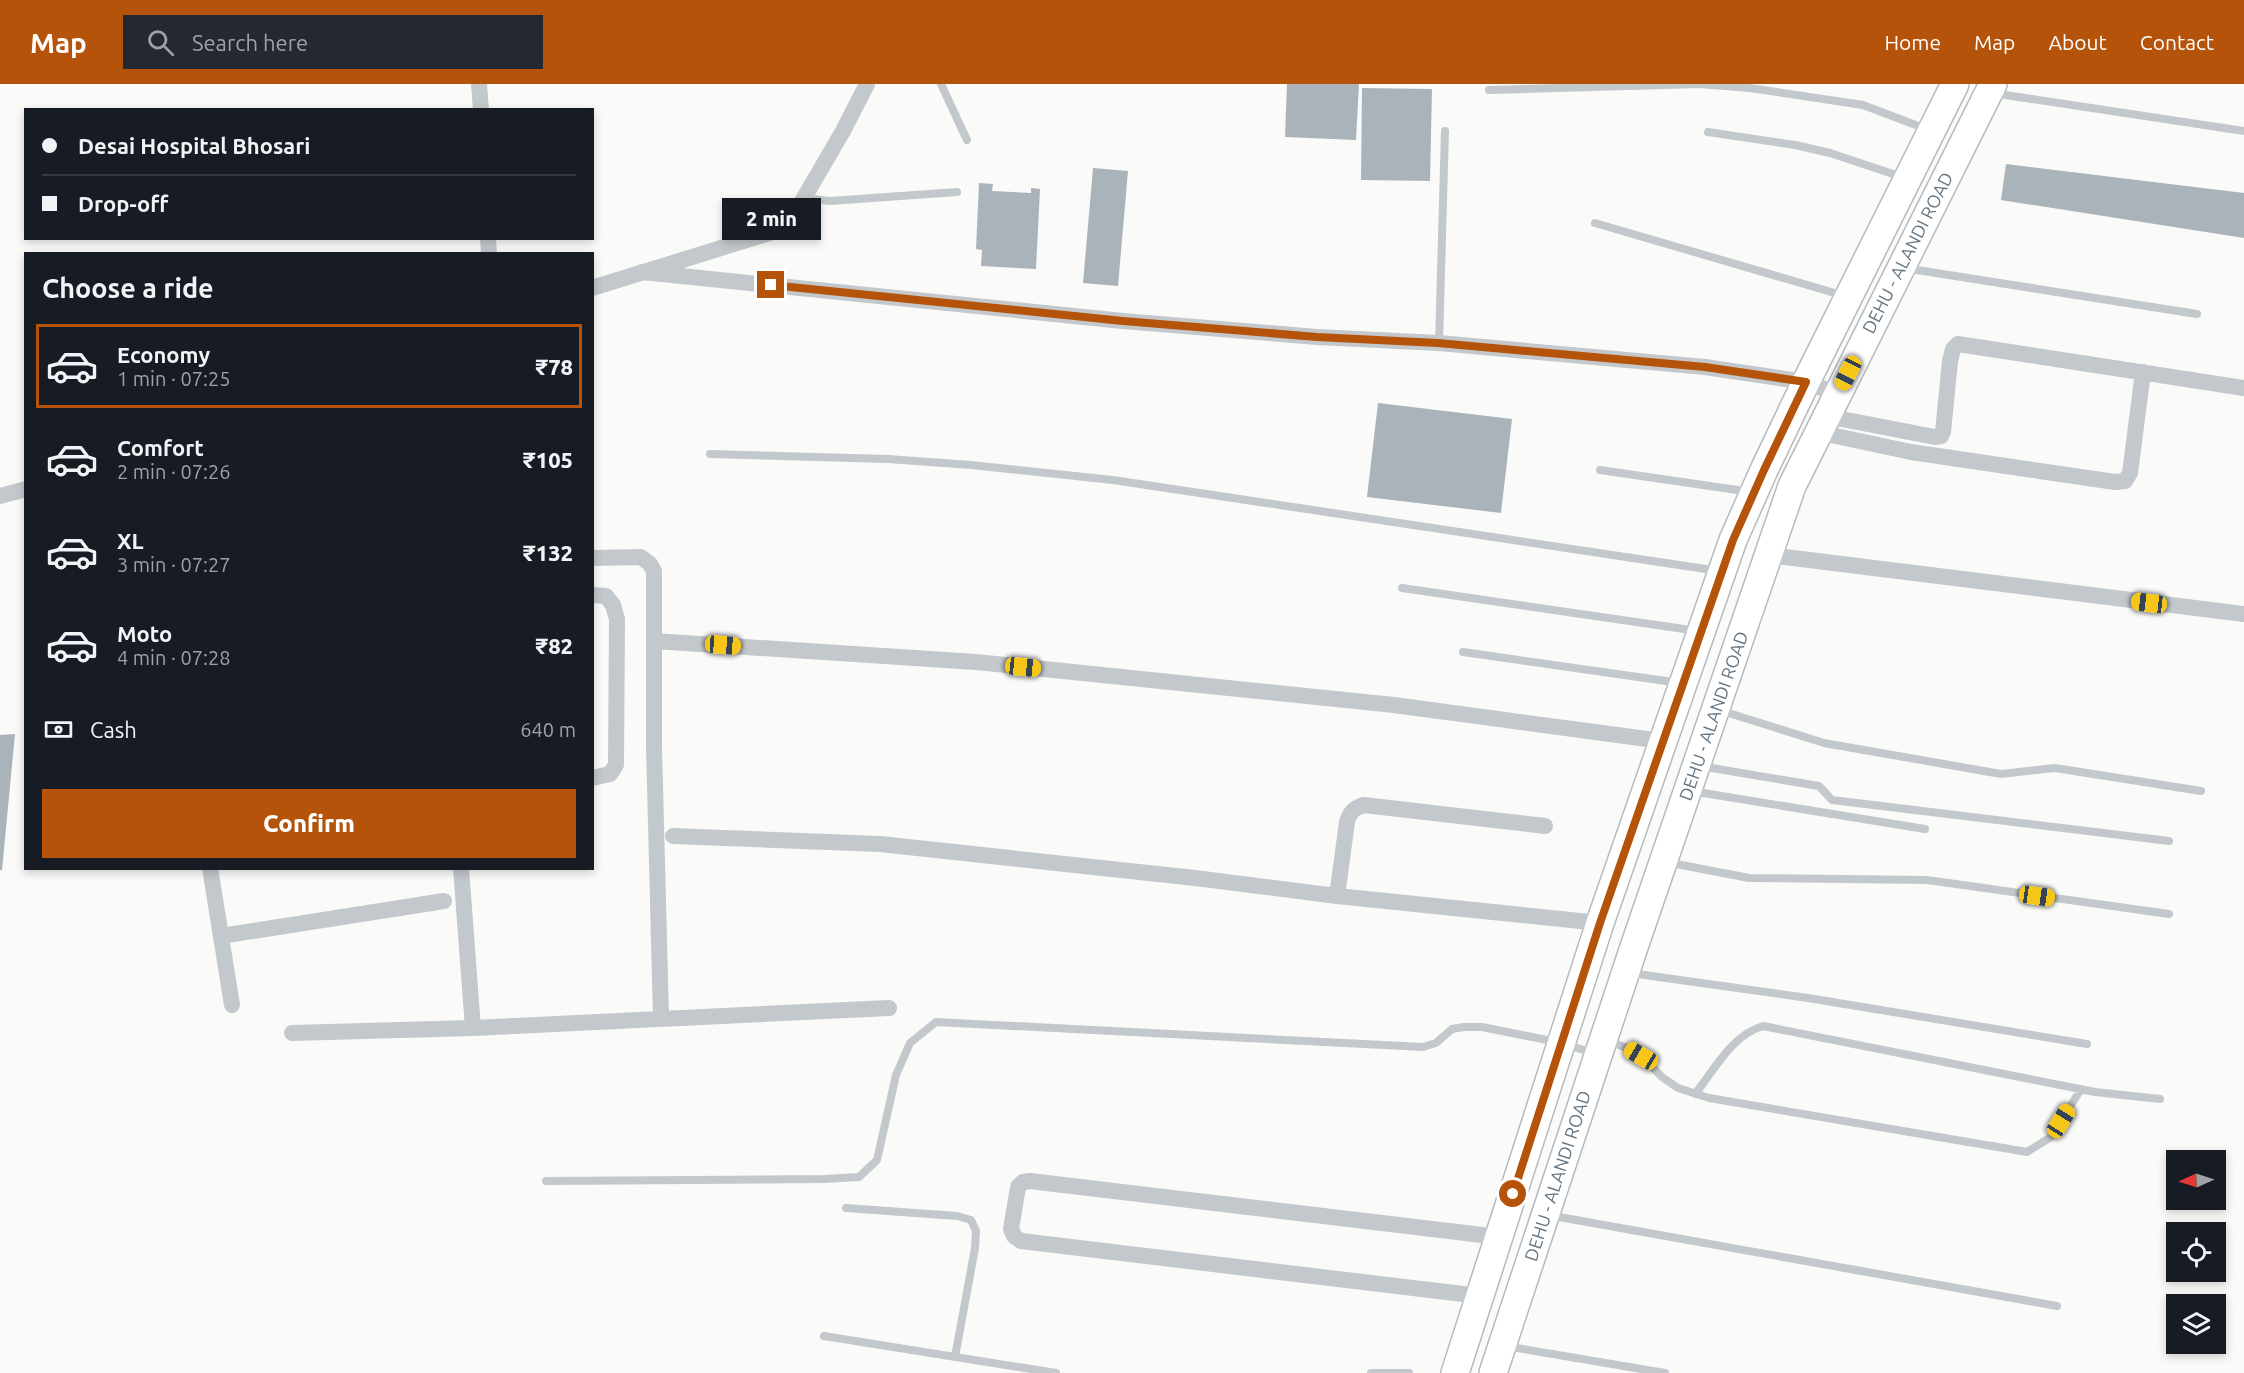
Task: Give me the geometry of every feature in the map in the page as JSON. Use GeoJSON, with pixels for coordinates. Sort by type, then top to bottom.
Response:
{"type":"FeatureCollection","features":[{"type":"Feature","properties":{"kind":"main road","name":"DEHU - ALANDI ROAD"},"geometry":{"type":"LineString","coordinates":[[1455,1373],[1600,923],[1662,741],[1754,492],[1806,382],[1955,84]]}},
{"type":"Feature","properties":{"kind":"main road","name":"DEHU - ALANDI ROAD"},"geometry":{"type":"LineString","coordinates":[[1493,1373],[1626,972],[1792,486],[1991,88]]}},
{"type":"Feature","properties":{"kind":"street"},"geometry":{"type":"LineString","coordinates":[[479,84],[481,108]]}},
{"type":"Feature","properties":{"kind":"street"},"geometry":{"type":"LineString","coordinates":[[594,287],[776,231],[794,215],[843,131],[867,84]]}},
{"type":"Feature","properties":{"kind":"street"},"geometry":{"type":"LineString","coordinates":[[642,272],[1123,321],[1317,337],[1438,343],[1705,367],[1806,382],[1827,414],[1911,452],[2115,482],[2125,481],[2130,473],[2143,372]]}},
{"type":"Feature","properties":{"kind":"street"},"geometry":{"type":"LineString","coordinates":[[1827,414],[1941,436],[1950,361],[1953,350],[1958,344],[2244,388]]}},
{"type":"Feature","properties":{"kind":"street"},"geometry":{"type":"LineString","coordinates":[[0,496],[24,490]]}},
{"type":"Feature","properties":{"kind":"street"},"geometry":{"type":"LineString","coordinates":[[1769,555],[2244,615]]}},
{"type":"Feature","properties":{"kind":"street"},"geometry":{"type":"LineString","coordinates":[[594,558],[641,557],[650,564],[654,571],[654,746],[662,1018]]}},
{"type":"Feature","properties":{"kind":"street"},"geometry":{"type":"LineString","coordinates":[[594,595],[606,596],[613,605],[617,619],[616,765],[610,774],[594,778]]}},
{"type":"Feature","properties":{"kind":"street"},"geometry":{"type":"LineString","coordinates":[[654,641],[976,662],[1394,705],[1662,741]]}},
{"type":"Feature","properties":{"kind":"street"},"geometry":{"type":"LineString","coordinates":[[1337,896],[1347,822],[1349,814],[1356,807],[1545,826]]}},
{"type":"Feature","properties":{"kind":"street"},"geometry":{"type":"LineString","coordinates":[[673,836],[880,844],[1195,878],[1337,896],[1600,923]]}},
{"type":"Feature","properties":{"kind":"street"},"geometry":{"type":"LineString","coordinates":[[210,870],[232,1005]]}},
{"type":"Feature","properties":{"kind":"street"},"geometry":{"type":"LineString","coordinates":[[461,870],[473,1028]]}},
{"type":"Feature","properties":{"kind":"street"},"geometry":{"type":"LineString","coordinates":[[220,936],[444,901]]}},
{"type":"Feature","properties":{"kind":"street"},"geometry":{"type":"LineString","coordinates":[[292,1033],[473,1028],[889,1008]]}},
{"type":"Feature","properties":{"kind":"street"},"geometry":{"type":"LineString","coordinates":[[1480,1296],[1021,1241],[1014,1236],[1011,1229],[1018,1187],[1023,1182],[1030,1181],[1499,1237]]}},
{"type":"Feature","properties":{"kind":"lane"},"geometry":{"type":"LineString","coordinates":[[941,84],[967,140]]}},
{"type":"Feature","properties":{"kind":"lane"},"geometry":{"type":"LineString","coordinates":[[1489,90],[1699,84],[1750,88],[1863,105],[1932,130]]}},
{"type":"Feature","properties":{"kind":"lane"},"geometry":{"type":"LineString","coordinates":[[1991,88],[2244,131]]}},
{"type":"Feature","properties":{"kind":"lane"},"geometry":{"type":"LineString","coordinates":[[1438,343],[1445,131]]}},
{"type":"Feature","properties":{"kind":"lane"},"geometry":{"type":"LineString","coordinates":[[1708,132],[1795,145],[1830,153],[1907,179]]}},
{"type":"Feature","properties":{"kind":"lane"},"geometry":{"type":"LineString","coordinates":[[804,198],[830,201],[957,192]]}},
{"type":"Feature","properties":{"kind":"lane"},"geometry":{"type":"LineString","coordinates":[[1595,223],[1849,297]]}},
{"type":"Feature","properties":{"kind":"lane"},"geometry":{"type":"LineString","coordinates":[[1901,267],[2197,314]]}},
{"type":"Feature","properties":{"kind":"lane"},"geometry":{"type":"LineString","coordinates":[[710,454],[888,459],[1113,480],[1723,572]]}},
{"type":"Feature","properties":{"kind":"lane"},"geometry":{"type":"LineString","coordinates":[[1600,470],[1754,492]]}},
{"type":"Feature","properties":{"kind":"lane"},"geometry":{"type":"LineString","coordinates":[[1402,588],[1702,632]]}},
{"type":"Feature","properties":{"kind":"lane"},"geometry":{"type":"LineString","coordinates":[[1463,652],[1683,683]]}},
{"type":"Feature","properties":{"kind":"lane"},"geometry":{"type":"LineString","coordinates":[[1716,709],[1824,743],[2001,774],[2055,768],[2201,791]]}},
{"type":"Feature","properties":{"kind":"lane"},"geometry":{"type":"LineString","coordinates":[[1692,778],[1925,829]]}},
{"type":"Feature","properties":{"kind":"lane"},"geometry":{"type":"LineString","coordinates":[[1692,778],[1819,786],[1832,800],[2169,841]]}},
{"type":"Feature","properties":{"kind":"lane"},"geometry":{"type":"LineString","coordinates":[[1664,861],[1749,878],[1927,880],[2169,914]]}},
{"type":"Feature","properties":{"kind":"lane"},"geometry":{"type":"LineString","coordinates":[[1626,972],[1808,998],[2086,1044]]}},
{"type":"Feature","properties":{"kind":"lane"},"geometry":{"type":"LineString","coordinates":[[546,1180],[859,1177],[877,1160],[896,1075],[910,1043],[936,1022],[1423,1047],[1436,1043],[1452,1029],[1482,1026],[1562,1043],[1634,1052],[1662,1077],[1678,1088],[1695,1094],[2027,1152],[2051,1137],[2081,1089]]}},
{"type":"Feature","properties":{"kind":"lane"},"geometry":{"type":"LineString","coordinates":[[1695,1094],[1738,1039],[1750,1030],[1764,1026],[2081,1089],[2160,1099]]}},
{"type":"Feature","properties":{"kind":"lane"},"geometry":{"type":"LineString","coordinates":[[846,1208],[957,1216],[971,1220],[976,1231],[975,1248],[955,1357]]}},
{"type":"Feature","properties":{"kind":"lane"},"geometry":{"type":"LineString","coordinates":[[1545,1214],[2057,1306]]}},
{"type":"Feature","properties":{"kind":"lane"},"geometry":{"type":"LineString","coordinates":[[824,1336],[1056,1373]]}},
{"type":"Feature","properties":{"kind":"lane"},"geometry":{"type":"LineString","coordinates":[[1502,1345],[1640,1371],[1665,1373]]}},
{"type":"Feature","properties":{"kind":"lane"},"geometry":{"type":"LineString","coordinates":[[1371,1373],[1409,1373]]}},
{"type":"Feature","properties":{"kind":"building"},"geometry":{"type":"Polygon","coordinates":[[[1287,84],[1359,84],[1356,140],[1285,137],[1287,84]]]}},
{"type":"Feature","properties":{"kind":"building"},"geometry":{"type":"Polygon","coordinates":[[[1362,88],[1432,89],[1430,181],[1361,180],[1362,88]]]}},
{"type":"Feature","properties":{"kind":"building"},"geometry":{"type":"Polygon","coordinates":[[[2006,164],[2244,193],[2244,238],[2001,200],[2006,164]]]}},
{"type":"Feature","properties":{"kind":"building"},"geometry":{"type":"Polygon","coordinates":[[[1093,168],[1128,171],[1118,286],[1083,283],[1093,168]]]}},
{"type":"Feature","properties":{"kind":"building"},"geometry":{"type":"Polygon","coordinates":[[[979,183],[993,184],[992,191],[1031,193],[1031,188],[1040,189],[1036,269],[981,266],[982,250],[976,249],[979,183]]]}},
{"type":"Feature","properties":{"kind":"building"},"geometry":{"type":"Polygon","coordinates":[[[1378,403],[1512,419],[1501,513],[1367,497],[1378,403]]]}},
{"type":"Feature","properties":{"kind":"building"},"geometry":{"type":"Polygon","coordinates":[[[15,734],[2,870],[0,870],[0,735],[15,734]]]}},
{"type":"Feature","properties":{"kind":"route"},"geometry":{"type":"LineString","coordinates":[[771,285],[1123,321],[1317,337],[1438,343],[1705,367],[1806,382],[1733,540],[1600,923],[1513,1194]]}}]}
